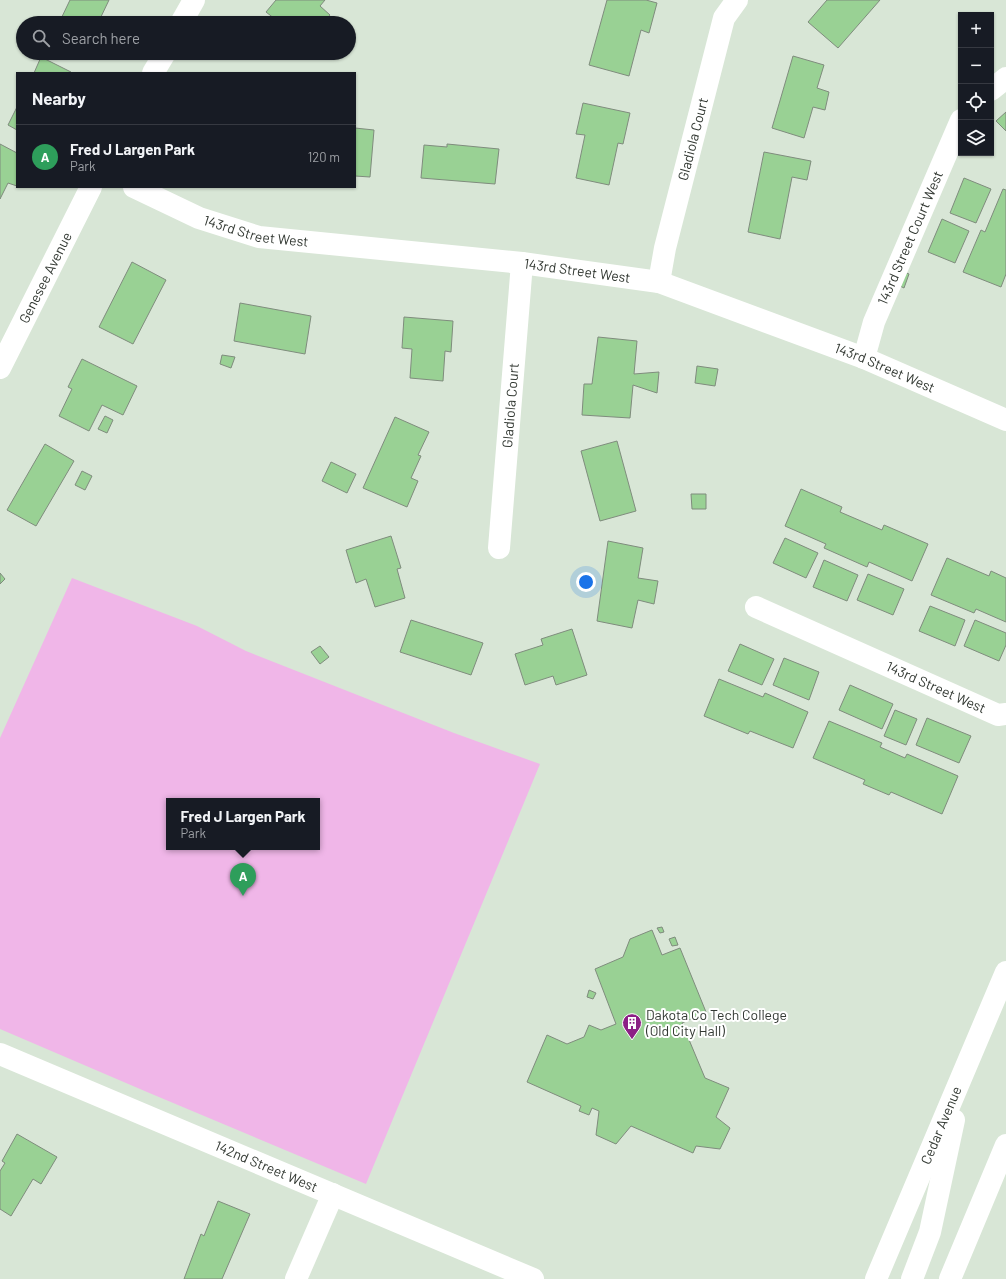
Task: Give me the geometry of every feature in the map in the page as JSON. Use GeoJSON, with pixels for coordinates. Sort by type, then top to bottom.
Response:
{"type":"FeatureCollection","features":[{"type":"Feature","properties":{"kind":"main road"},"geometry":{"type":"LineString","coordinates":[[185,16],[194,0]]}},
{"type":"Feature","properties":{"kind":"main road","name":"Gladiola Court"},"geometry":{"type":"LineString","coordinates":[[659,282],[665,248],[724,18],[737,0]]}},
{"type":"Feature","properties":{"kind":"main road"},"geometry":{"type":"LineString","coordinates":[[155,72],[161,60]]}},
{"type":"Feature","properties":{"kind":"main road"},"geometry":{"type":"LineString","coordinates":[[994,88],[1006,78]]}},
{"type":"Feature","properties":{"kind":"main road","name":"143rd Street Court West"},"geometry":{"type":"LineString","coordinates":[[864,358],[874,322],[958,127]]}},
{"type":"Feature","properties":{"kind":"main road","name":"Genesee Avenue"},"geometry":{"type":"LineString","coordinates":[[0,368],[90,188]]}},
{"type":"Feature","properties":{"kind":"main road","name":"143rd Street West"},"geometry":{"type":"LineString","coordinates":[[136,188],[199,218],[259,237],[522,264],[659,282],[864,358],[1006,420]]}},
{"type":"Feature","properties":{"kind":"main road","name":"Gladiola Court"},"geometry":{"type":"LineString","coordinates":[[499,548],[522,264]]}},
{"type":"Feature","properties":{"kind":"main road","name":"143rd Street West"},"geometry":{"type":"LineString","coordinates":[[756,607],[998,716],[1006,714]]}},
{"type":"Feature","properties":{"kind":"main road","name":"Cedar Avenue"},"geometry":{"type":"LineString","coordinates":[[876,1279],[1006,972]]}},
{"type":"Feature","properties":{"kind":"main road","name":"142nd Street West"},"geometry":{"type":"LineString","coordinates":[[0,1054],[532,1279]]}},
{"type":"Feature","properties":{"kind":"main road"},"geometry":{"type":"LineString","coordinates":[[912,1279],[930,1232],[965,1068]]}},
{"type":"Feature","properties":{"kind":"main road"},"geometry":{"type":"LineString","coordinates":[[950,1279],[1006,1145]]}},
{"type":"Feature","properties":{"kind":"main road"},"geometry":{"type":"LineString","coordinates":[[296,1279],[333,1194]]}},
{"type":"Feature","properties":{"kind":"shaded area"},"geometry":{"type":"Polygon","coordinates":[[[72,578],[197,626],[246,651],[454,733],[540,764],[366,1184],[0,1029],[0,738],[72,578]]]}},
{"type":"Feature","properties":{"kind":"building"},"geometry":{"type":"Polygon","coordinates":[[[70,0],[109,0],[101,16],[62,16],[70,0]]]}},
{"type":"Feature","properties":{"kind":"building"},"geometry":{"type":"Polygon","coordinates":[[[276,0],[325,0],[320,6],[330,15],[271,16],[266,12],[276,0]]]}},
{"type":"Feature","properties":{"kind":"building"},"geometry":{"type":"Polygon","coordinates":[[[607,0],[646,0],[657,3],[649,33],[641,30],[629,76],[589,65],[607,0]]]}},
{"type":"Feature","properties":{"kind":"building"},"geometry":{"type":"Polygon","coordinates":[[[827,0],[880,0],[838,48],[808,22],[827,0]]]}},
{"type":"Feature","properties":{"kind":"building"},"geometry":{"type":"Polygon","coordinates":[[[793,56],[824,65],[817,88],[829,92],[825,110],[813,107],[804,138],[772,128],[793,56]]]}},
{"type":"Feature","properties":{"kind":"building"},"geometry":{"type":"Polygon","coordinates":[[[40,60],[47,60],[71,72],[34,72],[40,60]]]}},
{"type":"Feature","properties":{"kind":"building"},"geometry":{"type":"Polygon","coordinates":[[[583,103],[630,113],[623,144],[618,143],[609,185],[576,178],[585,135],[576,134],[583,103]]]}},
{"type":"Feature","properties":{"kind":"building"},"geometry":{"type":"Polygon","coordinates":[[[16,109],[16,129],[8,125],[16,109]]]}},
{"type":"Feature","properties":{"kind":"building"},"geometry":{"type":"Polygon","coordinates":[[[1006,112],[1006,131],[996,121],[1006,112]]]}},
{"type":"Feature","properties":{"kind":"building"},"geometry":{"type":"Polygon","coordinates":[[[356,128],[374,130],[370,177],[356,176],[356,128]]]}},
{"type":"Feature","properties":{"kind":"building"},"geometry":{"type":"Polygon","coordinates":[[[0,144],[16,152],[16,186],[8,183],[0,199],[0,144]]]}},
{"type":"Feature","properties":{"kind":"building"},"geometry":{"type":"Polygon","coordinates":[[[447,144],[499,149],[495,184],[421,178],[424,145],[447,147],[447,144]]]}},
{"type":"Feature","properties":{"kind":"building"},"geometry":{"type":"Polygon","coordinates":[[[764,152],[811,161],[807,180],[792,177],[780,239],[748,232],[764,152]]]}},
{"type":"Feature","properties":{"kind":"building"},"geometry":{"type":"Polygon","coordinates":[[[964,178],[991,189],[976,223],[950,213],[964,178]]]}},
{"type":"Feature","properties":{"kind":"building"},"geometry":{"type":"Polygon","coordinates":[[[1003,189],[1006,190],[1006,274],[1001,287],[963,272],[981,230],[985,232],[1003,189]]]}},
{"type":"Feature","properties":{"kind":"building"},"geometry":{"type":"Polygon","coordinates":[[[942,219],[969,231],[955,263],[928,252],[942,219]]]}},
{"type":"Feature","properties":{"kind":"building"},"geometry":{"type":"Polygon","coordinates":[[[132,262],[166,280],[133,344],[99,327],[132,262]]]}},
{"type":"Feature","properties":{"kind":"building"},"geometry":{"type":"Polygon","coordinates":[[[899,270],[909,274],[904,288],[894,283],[899,270]]]}},
{"type":"Feature","properties":{"kind":"building"},"geometry":{"type":"Polygon","coordinates":[[[240,303],[311,316],[305,354],[234,341],[240,303]]]}},
{"type":"Feature","properties":{"kind":"building"},"geometry":{"type":"Polygon","coordinates":[[[404,317],[453,321],[451,352],[445,351],[443,381],[410,378],[412,349],[402,348],[404,317]]]}},
{"type":"Feature","properties":{"kind":"building"},"geometry":{"type":"Polygon","coordinates":[[[598,337],[637,341],[634,374],[659,372],[657,393],[633,385],[630,418],[582,415],[584,384],[592,384],[598,337]]]}},
{"type":"Feature","properties":{"kind":"building"},"geometry":{"type":"Polygon","coordinates":[[[222,355],[235,357],[231,368],[220,364],[222,355]]]}},
{"type":"Feature","properties":{"kind":"building"},"geometry":{"type":"Polygon","coordinates":[[[82,359],[137,386],[123,415],[102,405],[89,431],[59,416],[72,389],[68,387],[82,359]]]}},
{"type":"Feature","properties":{"kind":"building"},"geometry":{"type":"Polygon","coordinates":[[[697,366],[718,369],[715,386],[695,383],[697,366]]]}},
{"type":"Feature","properties":{"kind":"building"},"geometry":{"type":"Polygon","coordinates":[[[105,416],[113,420],[107,433],[98,429],[105,416]]]}},
{"type":"Feature","properties":{"kind":"building"},"geometry":{"type":"Polygon","coordinates":[[[395,417],[429,432],[418,455],[421,456],[411,478],[418,481],[407,507],[363,488],[395,417]]]}},
{"type":"Feature","properties":{"kind":"building"},"geometry":{"type":"Polygon","coordinates":[[[617,441],[636,511],[600,521],[581,451],[617,441]]]}},
{"type":"Feature","properties":{"kind":"building"},"geometry":{"type":"Polygon","coordinates":[[[45,444],[74,461],[36,526],[7,510],[45,444]]]}},
{"type":"Feature","properties":{"kind":"building"},"geometry":{"type":"Polygon","coordinates":[[[331,462],[356,474],[347,493],[322,481],[331,462]]]}},
{"type":"Feature","properties":{"kind":"building"},"geometry":{"type":"Polygon","coordinates":[[[82,471],[92,476],[85,490],[75,485],[82,471]]]}},
{"type":"Feature","properties":{"kind":"building"},"geometry":{"type":"Polygon","coordinates":[[[801,489],[842,507],[840,512],[882,530],[884,525],[928,544],[912,581],[869,562],[867,567],[824,548],[826,544],[785,526],[801,489]]]}},
{"type":"Feature","properties":{"kind":"building"},"geometry":{"type":"Polygon","coordinates":[[[691,494],[706,494],[706,509],[692,509],[691,494]]]}},
{"type":"Feature","properties":{"kind":"building"},"geometry":{"type":"Polygon","coordinates":[[[391,536],[401,568],[397,569],[405,598],[375,607],[366,579],[356,583],[346,550],[391,536]]]}},
{"type":"Feature","properties":{"kind":"building"},"geometry":{"type":"Polygon","coordinates":[[[785,538],[818,553],[806,578],[773,563],[785,538]]]}},
{"type":"Feature","properties":{"kind":"building"},"geometry":{"type":"Polygon","coordinates":[[[608,541],[643,548],[638,578],[658,581],[654,604],[638,600],[632,628],[597,621],[608,541]]]}},
{"type":"Feature","properties":{"kind":"building"},"geometry":{"type":"Polygon","coordinates":[[[947,558],[989,576],[991,571],[1006,578],[1006,622],[976,609],[974,613],[931,595],[947,558]]]}},
{"type":"Feature","properties":{"kind":"building"},"geometry":{"type":"Polygon","coordinates":[[[824,560],[858,575],[847,601],[813,587],[824,560]]]}},
{"type":"Feature","properties":{"kind":"building"},"geometry":{"type":"Polygon","coordinates":[[[0,573],[5,579],[0,584],[0,573]]]}},
{"type":"Feature","properties":{"kind":"building"},"geometry":{"type":"Polygon","coordinates":[[[868,574],[904,589],[893,615],[857,600],[868,574]]]}},
{"type":"Feature","properties":{"kind":"building"},"geometry":{"type":"Polygon","coordinates":[[[930,606],[965,620],[955,646],[919,631],[930,606]]]}},
{"type":"Feature","properties":{"kind":"building"},"geometry":{"type":"Polygon","coordinates":[[[411,620],[483,643],[471,675],[400,652],[411,620]]]}},
{"type":"Feature","properties":{"kind":"building"},"geometry":{"type":"Polygon","coordinates":[[[975,620],[1006,633],[1006,645],[999,661],[964,646],[975,620]]]}},
{"type":"Feature","properties":{"kind":"building"},"geometry":{"type":"Polygon","coordinates":[[[572,629],[587,675],[556,685],[553,676],[525,685],[515,654],[543,645],[541,639],[572,629]]]}},
{"type":"Feature","properties":{"kind":"building"},"geometry":{"type":"Polygon","coordinates":[[[740,644],[774,659],[762,685],[728,671],[740,644]]]}},
{"type":"Feature","properties":{"kind":"building"},"geometry":{"type":"Polygon","coordinates":[[[320,646],[329,657],[320,664],[311,652],[320,646]]]}},
{"type":"Feature","properties":{"kind":"building"},"geometry":{"type":"Polygon","coordinates":[[[784,658],[819,672],[809,700],[773,685],[784,658]]]}},
{"type":"Feature","properties":{"kind":"building"},"geometry":{"type":"Polygon","coordinates":[[[719,679],[763,697],[765,693],[808,712],[793,748],[750,731],[748,734],[704,716],[719,679]]]}},
{"type":"Feature","properties":{"kind":"building"},"geometry":{"type":"Polygon","coordinates":[[[850,685],[893,704],[882,729],[839,710],[850,685]]]}},
{"type":"Feature","properties":{"kind":"building"},"geometry":{"type":"Polygon","coordinates":[[[895,710],[917,719],[906,745],[884,736],[895,710]]]}},
{"type":"Feature","properties":{"kind":"building"},"geometry":{"type":"Polygon","coordinates":[[[927,718],[971,736],[959,763],[916,745],[927,718]]]}},
{"type":"Feature","properties":{"kind":"building"},"geometry":{"type":"Polygon","coordinates":[[[829,721],[882,743],[880,747],[905,758],[907,754],[958,776],[942,814],[891,792],[889,795],[863,784],[865,780],[813,758],[829,721]]]}},
{"type":"Feature","properties":{"kind":"building"},"geometry":{"type":"Polygon","coordinates":[[[662,927],[664,932],[660,933],[657,928],[662,927]]]}},
{"type":"Feature","properties":{"kind":"building","name":"Dakota Co Tech College (Old City Hall)"},"geometry":{"type":"Polygon","coordinates":[[[652,930],[662,955],[680,948],[706,1012],[682,1023],[705,1078],[729,1088],[716,1117],[730,1128],[720,1149],[696,1146],[693,1153],[631,1126],[616,1144],[596,1135],[599,1111],[592,1108],[589,1115],[579,1111],[581,1106],[527,1082],[547,1035],[567,1044],[584,1037],[589,1025],[601,1030],[616,1024],[595,969],[623,957],[630,939],[652,930]]]}},
{"type":"Feature","properties":{"kind":"building"},"geometry":{"type":"Polygon","coordinates":[[[675,937],[678,945],[672,946],[669,939],[675,937]]]}},
{"type":"Feature","properties":{"kind":"building"},"geometry":{"type":"Polygon","coordinates":[[[589,990],[596,993],[593,999],[587,997],[589,990]]]}},
{"type":"Feature","properties":{"kind":"building"},"geometry":{"type":"Polygon","coordinates":[[[17,1134],[57,1157],[41,1184],[33,1179],[11,1216],[0,1209],[0,1171],[5,1163],[2,1161],[17,1134]]]}},
{"type":"Feature","properties":{"kind":"building"},"geometry":{"type":"Polygon","coordinates":[[[218,1201],[250,1214],[222,1279],[184,1279],[201,1234],[204,1236],[218,1201]]]}},
{"type":"Feature","properties":{"kind":"place","name":"Fred J Largen Park"},"geometry":{"type":"Point","coordinates":[243,896]}},
{"type":"Feature","properties":{"kind":"place","name":"Dakota Co Tech College (Old City Hall)"},"geometry":{"type":"Point","coordinates":[632,1040]}}]}
